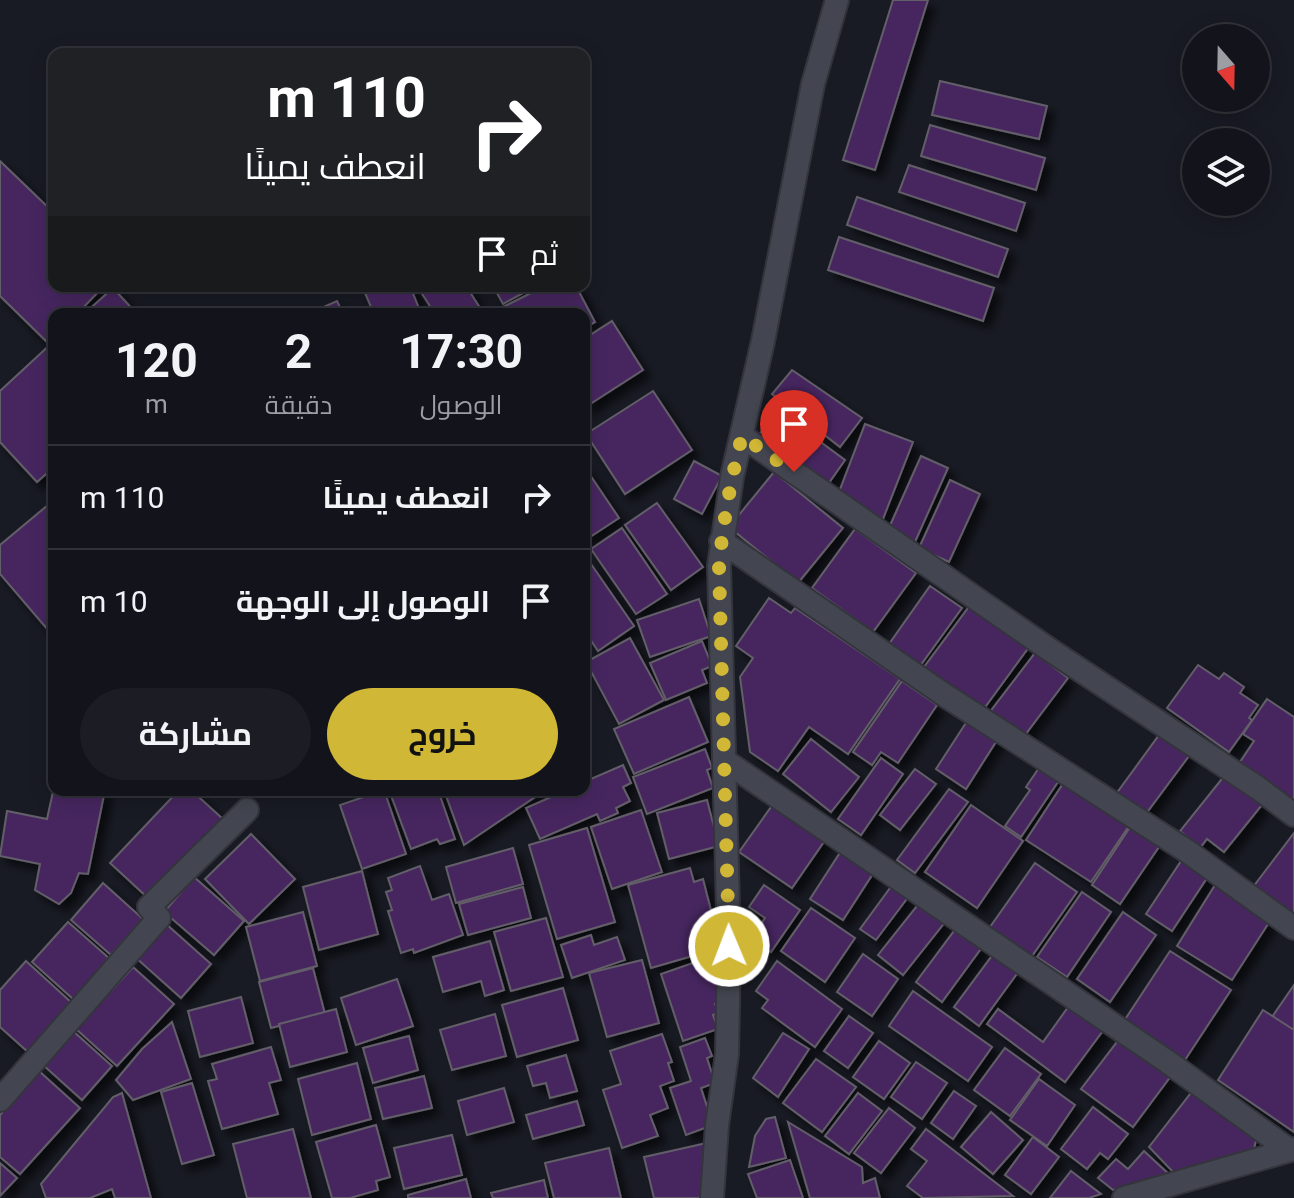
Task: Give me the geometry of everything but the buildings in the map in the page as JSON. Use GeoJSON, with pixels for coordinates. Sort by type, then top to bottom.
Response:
{"type":"FeatureCollection","features":[{"type":"Feature","properties":{"kind":"street"},"geometry":{"type":"LineString","coordinates":[[712,1198],[717,1125],[727,1054],[729,946],[719,566],[721,541],[732,477],[781,259],[813,84],[837,0]]}},
{"type":"Feature","properties":{"kind":"street"},"geometry":{"type":"LineString","coordinates":[[742,436],[1294,815]]}},
{"type":"Feature","properties":{"kind":"street"},"geometry":{"type":"LineString","coordinates":[[721,541],[946,696],[1187,851],[1294,928]]}},
{"type":"Feature","properties":{"kind":"street"},"geometry":{"type":"LineString","coordinates":[[725,761],[1156,1053],[1292,1150]]}},
{"type":"Feature","properties":{"kind":"street"},"geometry":{"type":"LineString","coordinates":[[0,1100],[159,918],[149,907],[247,810]]}},
{"type":"Feature","properties":{"kind":"street"},"geometry":{"type":"LineString","coordinates":[[1124,1198],[1292,1150]]}},
{"type":"Feature","properties":{"kind":"route"},"geometry":{"type":"LineString","coordinates":[[729,946],[719,566],[732,477],[742,436],[794,472]]}}]}
